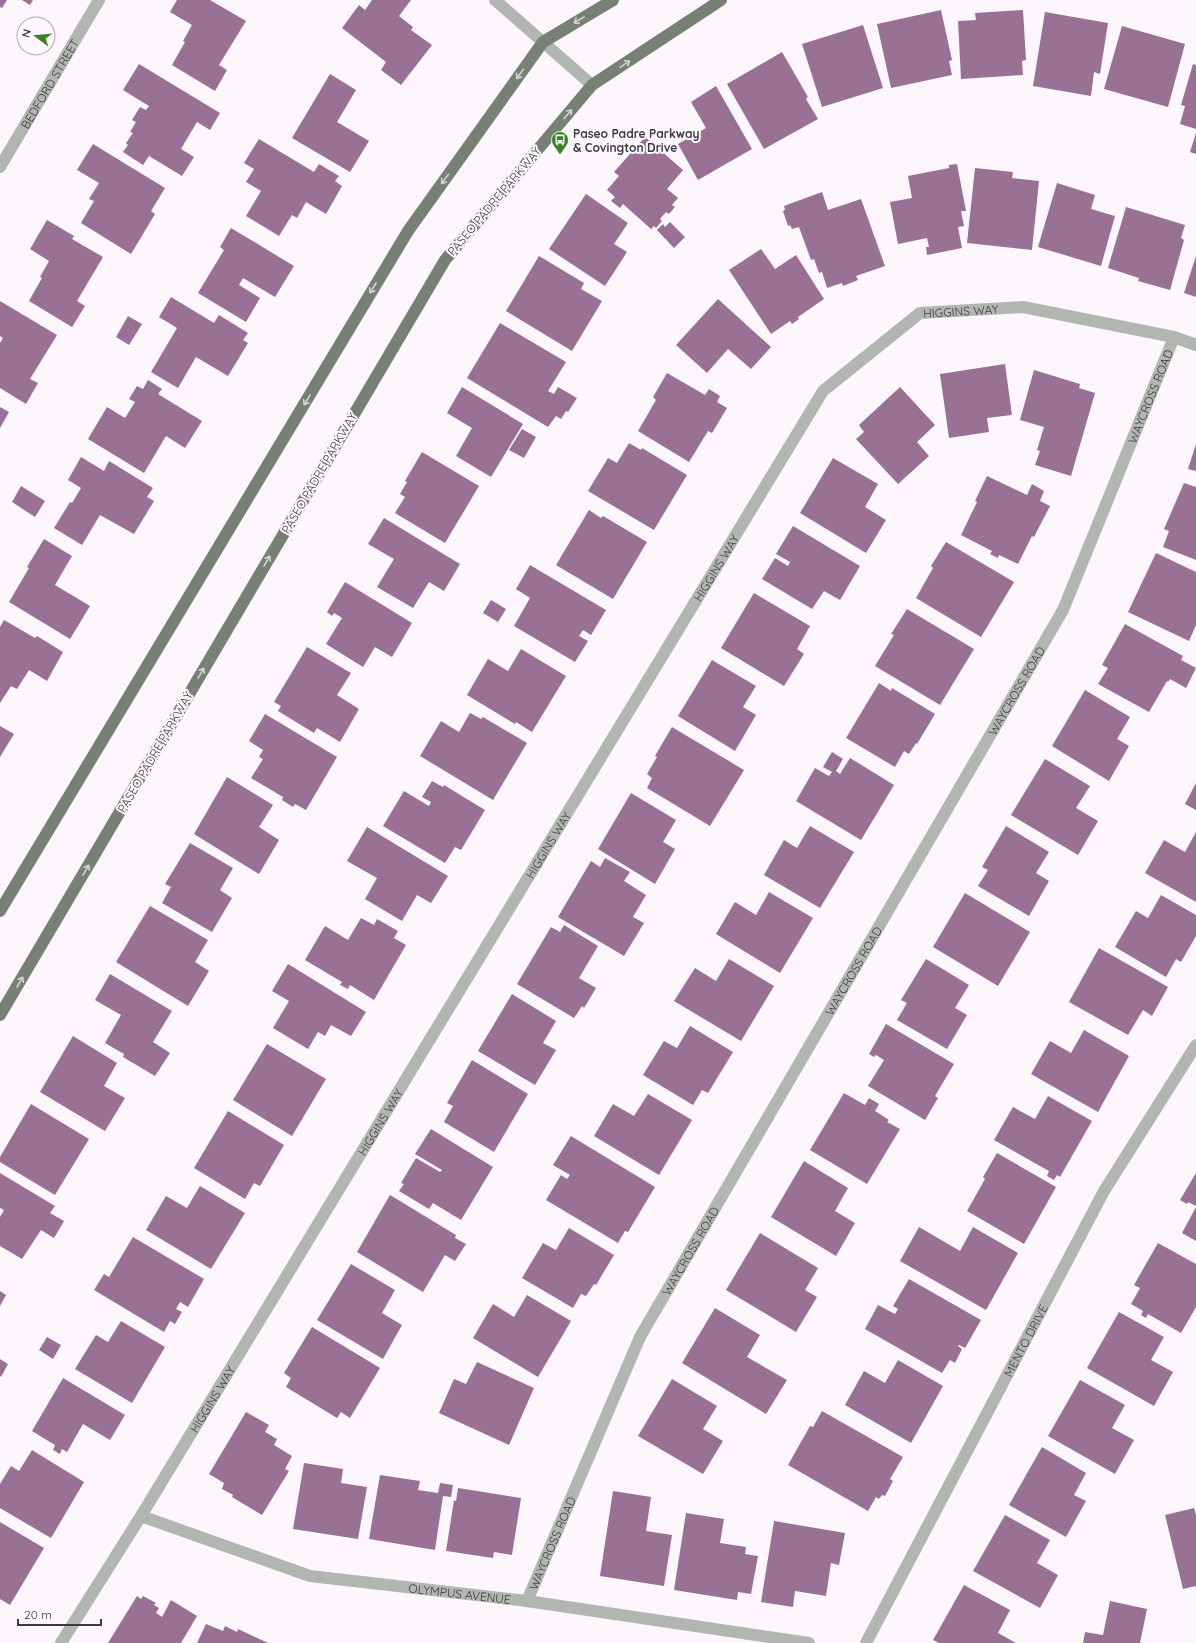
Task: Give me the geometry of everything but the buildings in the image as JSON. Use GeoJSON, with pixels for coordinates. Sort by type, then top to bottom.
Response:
{"type":"FeatureCollection","features":[{"type":"Feature","properties":{"kind":"main road"},"geometry":{"type":"LineString","coordinates":[[0,911],[408,231],[543,42],[612,0]]}},
{"type":"Feature","properties":{"kind":"main road","name":"PASEO PADRE PARKWAY"},"geometry":{"type":"LineString","coordinates":[[0,1015],[445,260],[592,85],[721,0]]}},
{"type":"Feature","properties":{"kind":"street","name":"BEDFORD STREET"},"geometry":{"type":"LineString","coordinates":[[0,167],[99,0]]}},
{"type":"Feature","properties":{"kind":"street"},"geometry":{"type":"LineString","coordinates":[[495,0],[592,85]]}},
{"type":"Feature","properties":{"kind":"street","name":"HIGGINS WAY"},"geometry":{"type":"LineString","coordinates":[[61,1643],[141,1516],[823,391],[920,313],[1023,307],[1174,337],[1196,345]]}},
{"type":"Feature","properties":{"kind":"street","name":"WAYCROSS ROAD"},"geometry":{"type":"LineString","coordinates":[[527,1601],[640,1336],[1063,610],[1174,337]]}},
{"type":"Feature","properties":{"kind":"street","name":"MENTO DRIVE"},"geometry":{"type":"LineString","coordinates":[[866,1643],[1104,1191],[1196,1045]]}},
{"type":"Feature","properties":{"kind":"street","name":"OLYMPUS AVENUE"},"geometry":{"type":"LineString","coordinates":[[141,1516],[310,1576],[527,1601],[809,1643]]}},
{"type":"Feature","properties":{"kind":"place","name":"Paseo Padre Parkway & Covington Drive"},"geometry":{"type":"Point","coordinates":[560,155]}}]}
